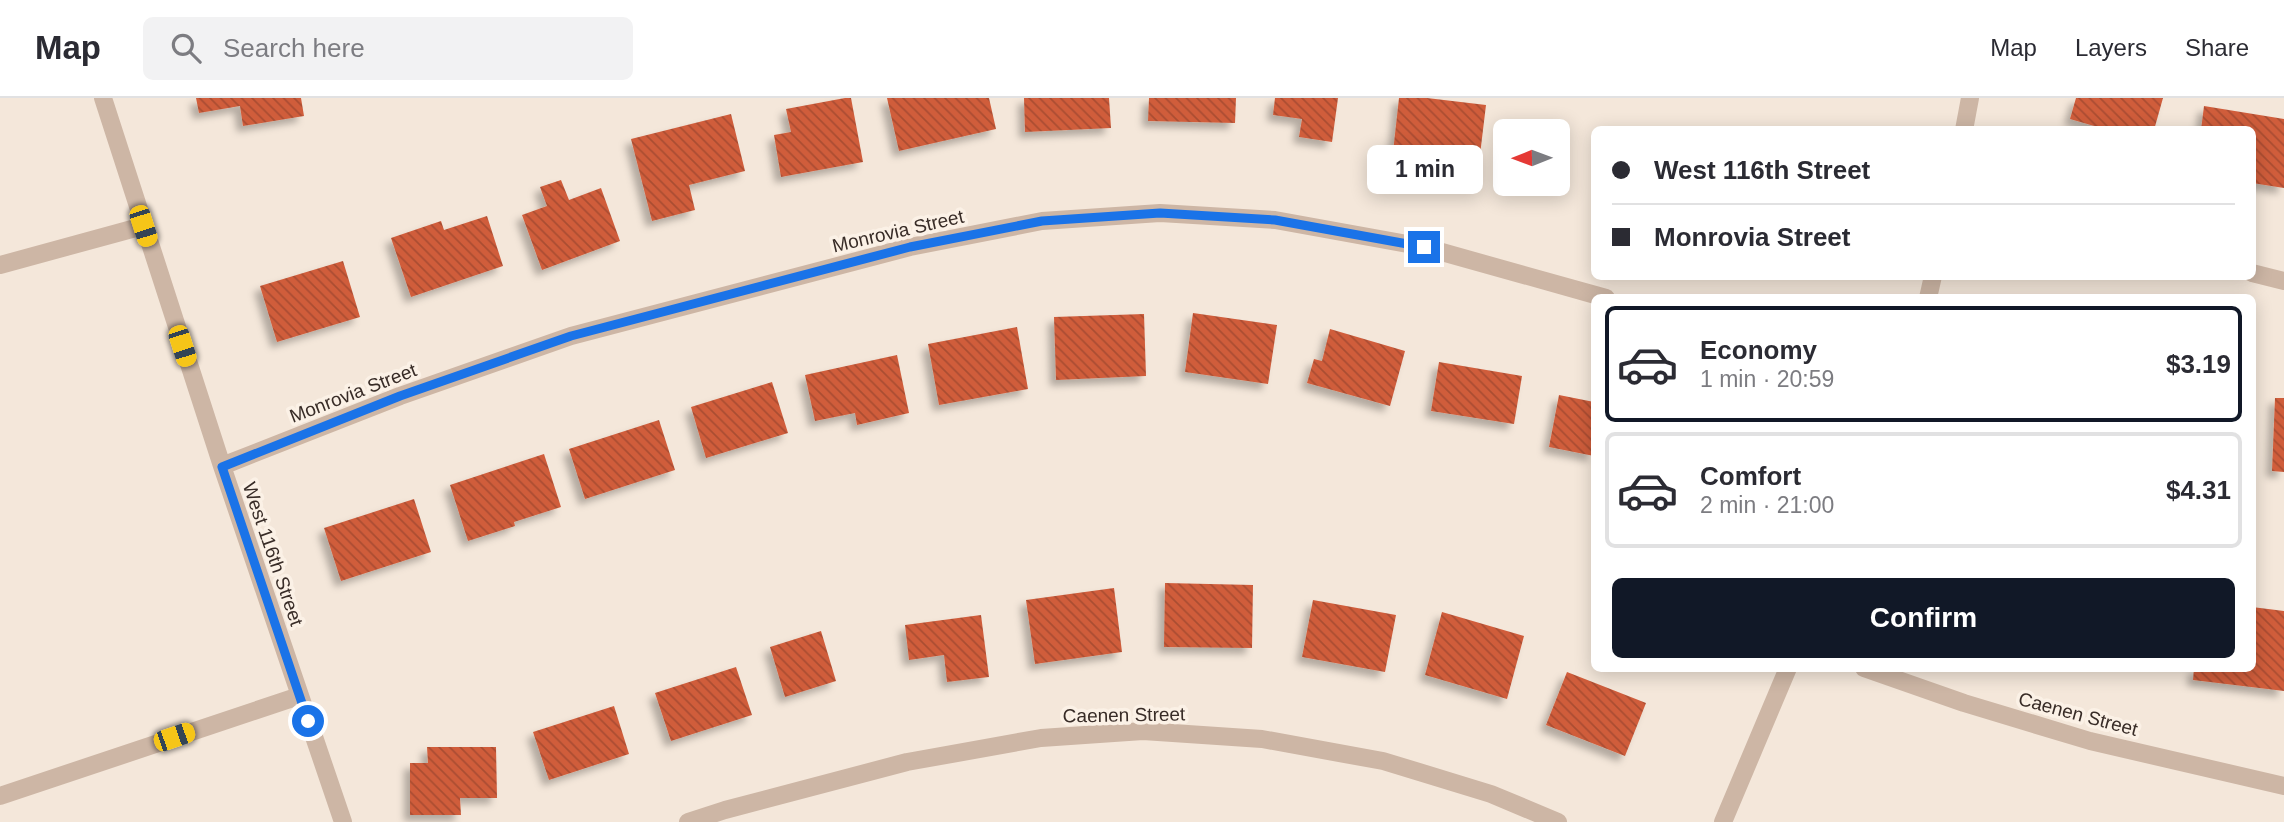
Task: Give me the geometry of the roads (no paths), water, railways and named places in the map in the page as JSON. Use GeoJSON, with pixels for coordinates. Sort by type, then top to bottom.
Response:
{"type":"FeatureCollection","features":[{"type":"Feature","properties":{"kind":"street","name":"West 116th Street"},"geometry":{"type":"LineString","coordinates":[[103,98],[222,467],[343,822]]}},
{"type":"Feature","properties":{"kind":"street"},"geometry":{"type":"LineString","coordinates":[[1965,126],[1970,98]]}},
{"type":"Feature","properties":{"kind":"street","name":"Monrovia Street"},"geometry":{"type":"LineString","coordinates":[[222,467],[400,396],[571,336],[910,247],[1042,221],[1160,213],[1275,220],[1424,247],[1592,294]]}},
{"type":"Feature","properties":{"kind":"street"},"geometry":{"type":"LineString","coordinates":[[0,265],[143,226]]}},
{"type":"Feature","properties":{"kind":"street"},"geometry":{"type":"LineString","coordinates":[[2256,274],[2284,281]]}},
{"type":"Feature","properties":{"kind":"street"},"geometry":{"type":"LineString","coordinates":[[1723,822],[1786,672]]}},
{"type":"Feature","properties":{"kind":"street","name":"Caenen Street"},"geometry":{"type":"LineString","coordinates":[[1875,672],[1964,703],[2090,741],[2284,786]]}},
{"type":"Feature","properties":{"kind":"street"},"geometry":{"type":"LineString","coordinates":[[0,796],[299,695]]}},
{"type":"Feature","properties":{"kind":"street","name":"Caenen Street"},"geometry":{"type":"LineString","coordinates":[[688,822],[907,762],[1041,738],[1143,731],[1262,739],[1383,761],[1491,794],[1558,822]]}}]}
